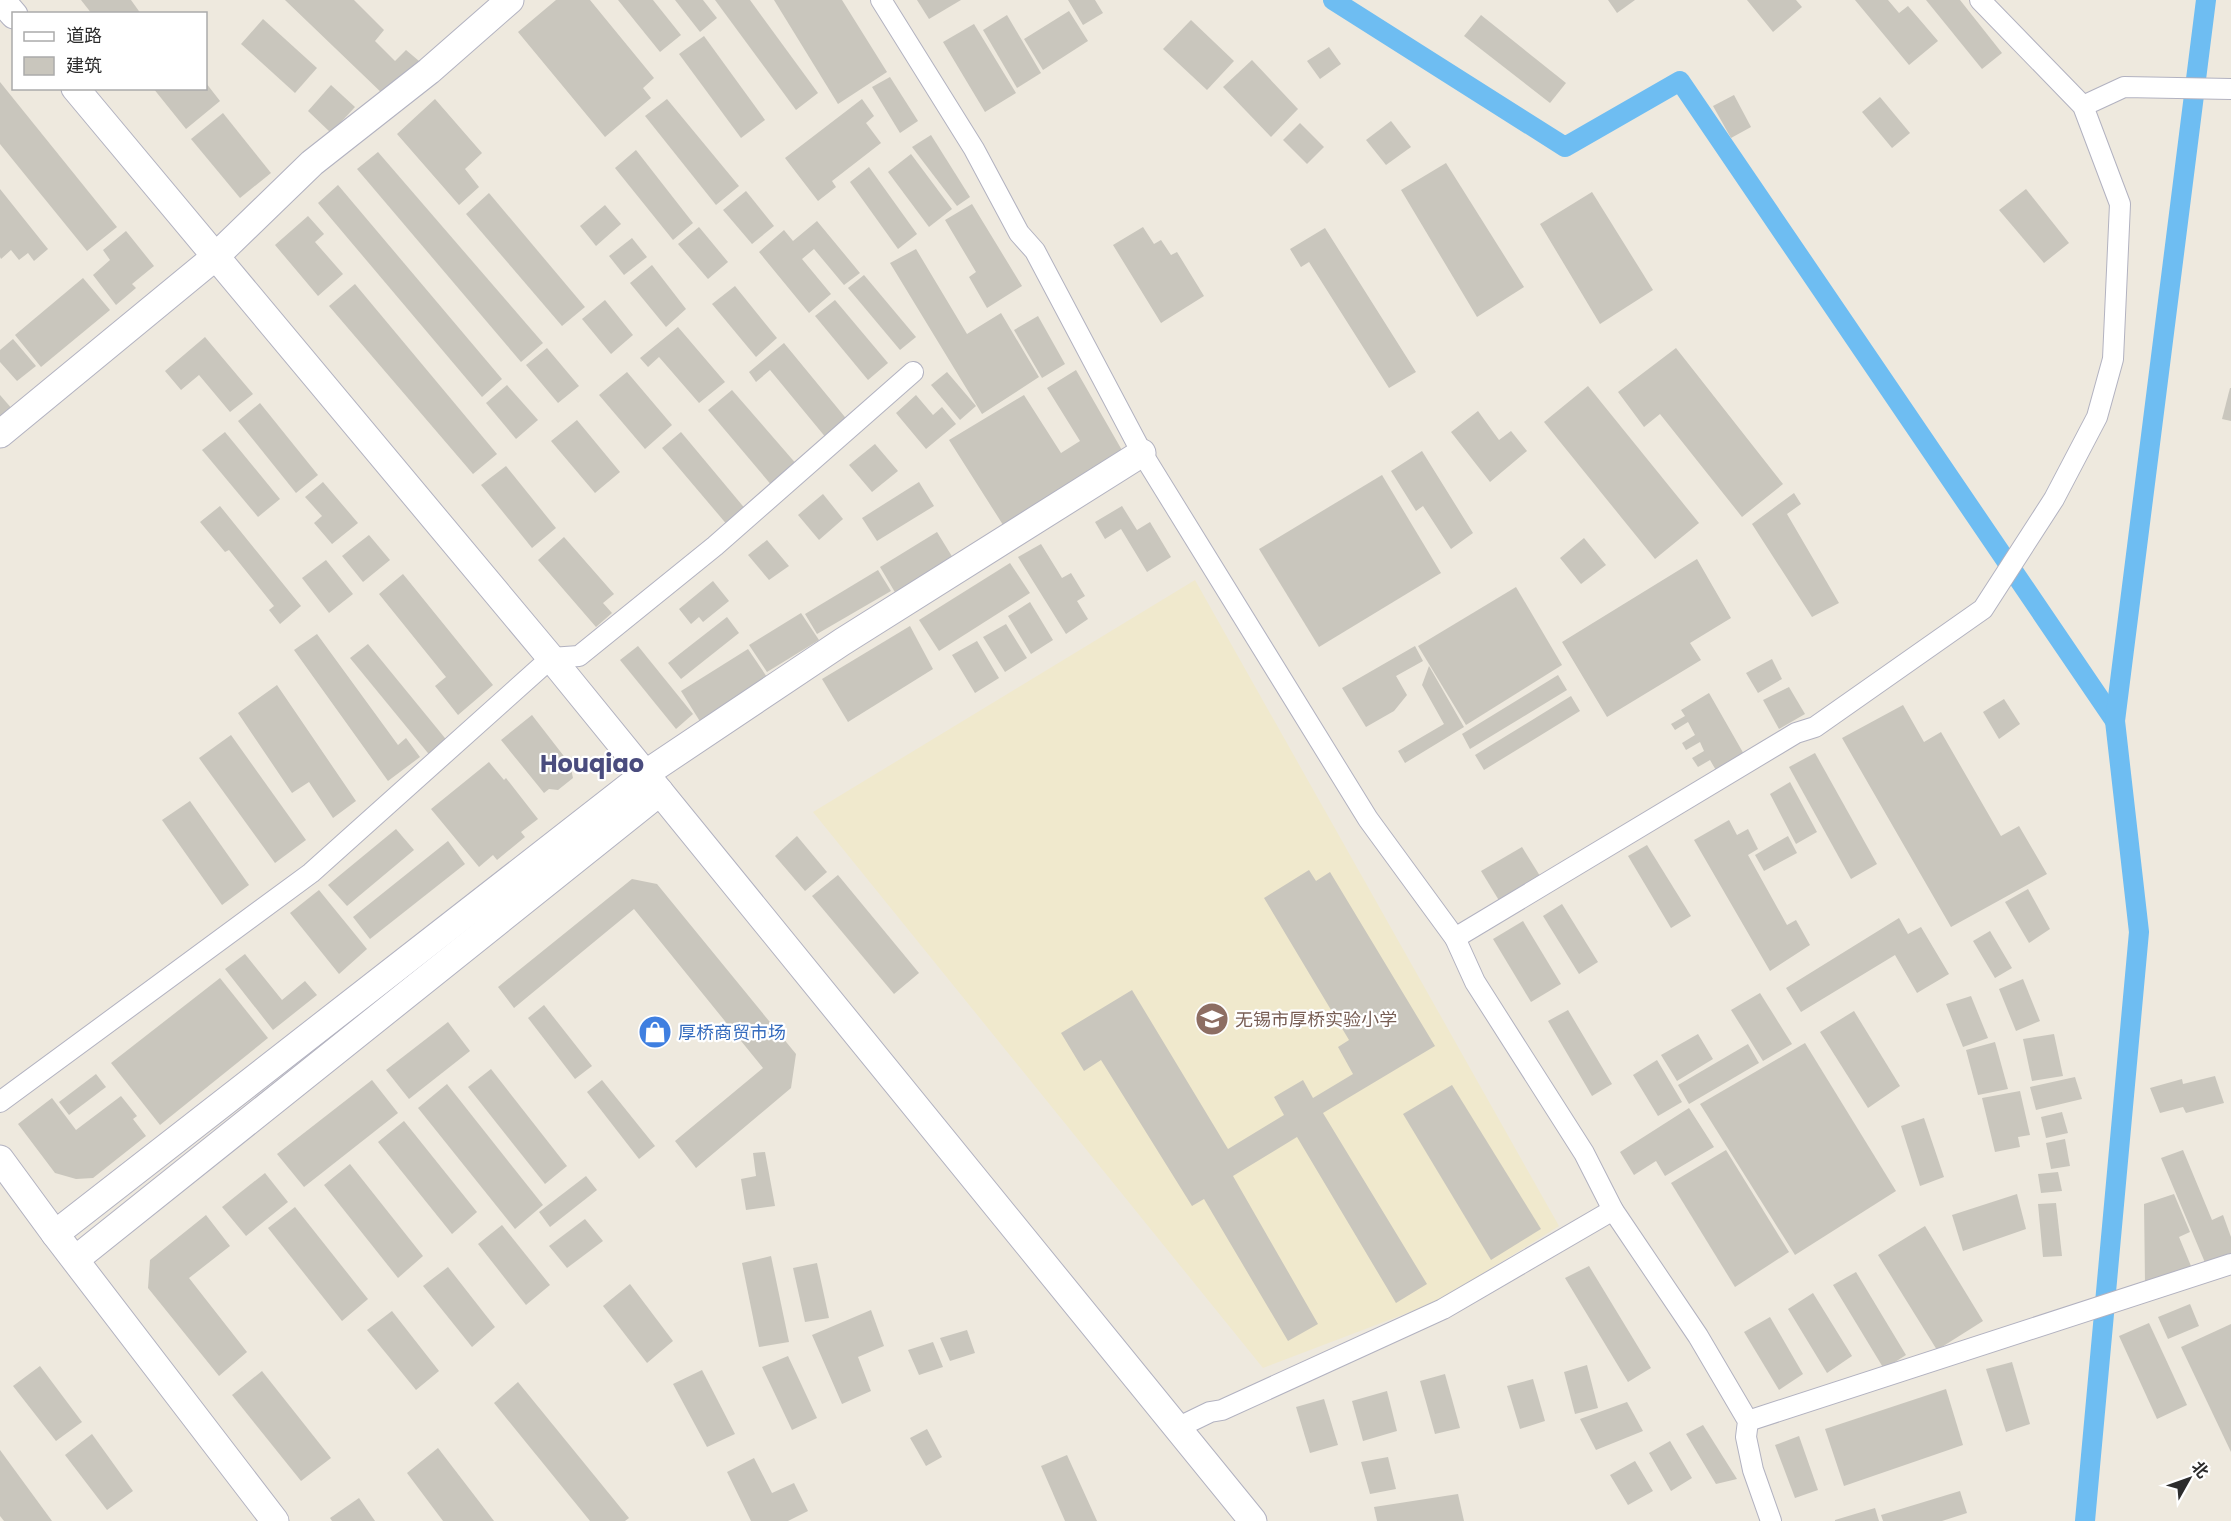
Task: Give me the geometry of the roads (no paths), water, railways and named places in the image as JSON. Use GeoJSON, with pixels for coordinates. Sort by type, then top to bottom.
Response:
{"type":"FeatureCollection","features":[{"type":"Feature","properties":{"kind":"street"},"geometry":{"type":"LineString","coordinates":[[1,0],[12,13]]}},
{"type":"Feature","properties":{"kind":"street"},"geometry":{"type":"LineString","coordinates":[[0,434],[215,256],[312,163],[429,71],[510,0]]}},
{"type":"Feature","properties":{"kind":"street"},"geometry":{"type":"LineString","coordinates":[[881,0],[974,149],[1019,233],[1035,251],[1142,453],[1368,819],[1455,938],[1475,982],[1584,1153],[1613,1210],[1698,1336],[1748,1421],[1746,1437],[1753,1470],[1772,1521]]}},
{"type":"Feature","properties":{"kind":"street"},"geometry":{"type":"LineString","coordinates":[[1455,938],[1796,733],[1815,727],[1983,609],[2054,499],[2097,417],[2113,359],[2120,204],[2083,106],[1980,0]]}},
{"type":"Feature","properties":{"kind":"street"},"geometry":{"type":"LineString","coordinates":[[2083,106],[2124,87],[2231,89]]}},
{"type":"Feature","properties":{"kind":"street"},"geometry":{"type":"LineString","coordinates":[[77,90],[551,658],[1253,1521]]}},
{"type":"Feature","properties":{"kind":"street"},"geometry":{"type":"LineString","coordinates":[[0,1102],[311,873],[551,658],[579,656],[715,546],[914,372]]}},
{"type":"Feature","properties":{"kind":"street"},"geometry":{"type":"LineString","coordinates":[[76,1259],[652,783],[670,759],[842,642],[1142,453]]}},
{"type":"Feature","properties":{"kind":"street"},"geometry":{"type":"LineString","coordinates":[[55,1234],[652,783]]}},
{"type":"Feature","properties":{"kind":"street"},"geometry":{"type":"LineString","coordinates":[[0,1159],[274,1521]]}},
{"type":"Feature","properties":{"kind":"street"},"geometry":{"type":"LineString","coordinates":[[1177,1428],[1443,1310],[1613,1210]]}},
{"type":"Feature","properties":{"kind":"street"},"geometry":{"type":"LineString","coordinates":[[1748,1421],[2231,1264]]}},
{"type":"Feature","properties":{"kind":"waterway"},"geometry":{"type":"LineString","coordinates":[[1333,0],[1565,147],[1680,81],[2115,721]]}},
{"type":"Feature","properties":{"kind":"waterway"},"geometry":{"type":"LineString","coordinates":[[2085,1521],[2139,932],[2115,721],[2206,0]]}},
{"type":"Feature","properties":{"kind":"place","name":"无锡市厚桥实验小学"},"geometry":{"type":"Point","coordinates":[1212,1019]}},
{"type":"Feature","properties":{"kind":"place","name":"厚桥商贸市场"},"geometry":{"type":"Point","coordinates":[655,1032]}},
{"type":"Feature","properties":{"kind":"district","name":"Houqiao"},"geometry":{"type":"Point","coordinates":[592,763]}}]}
